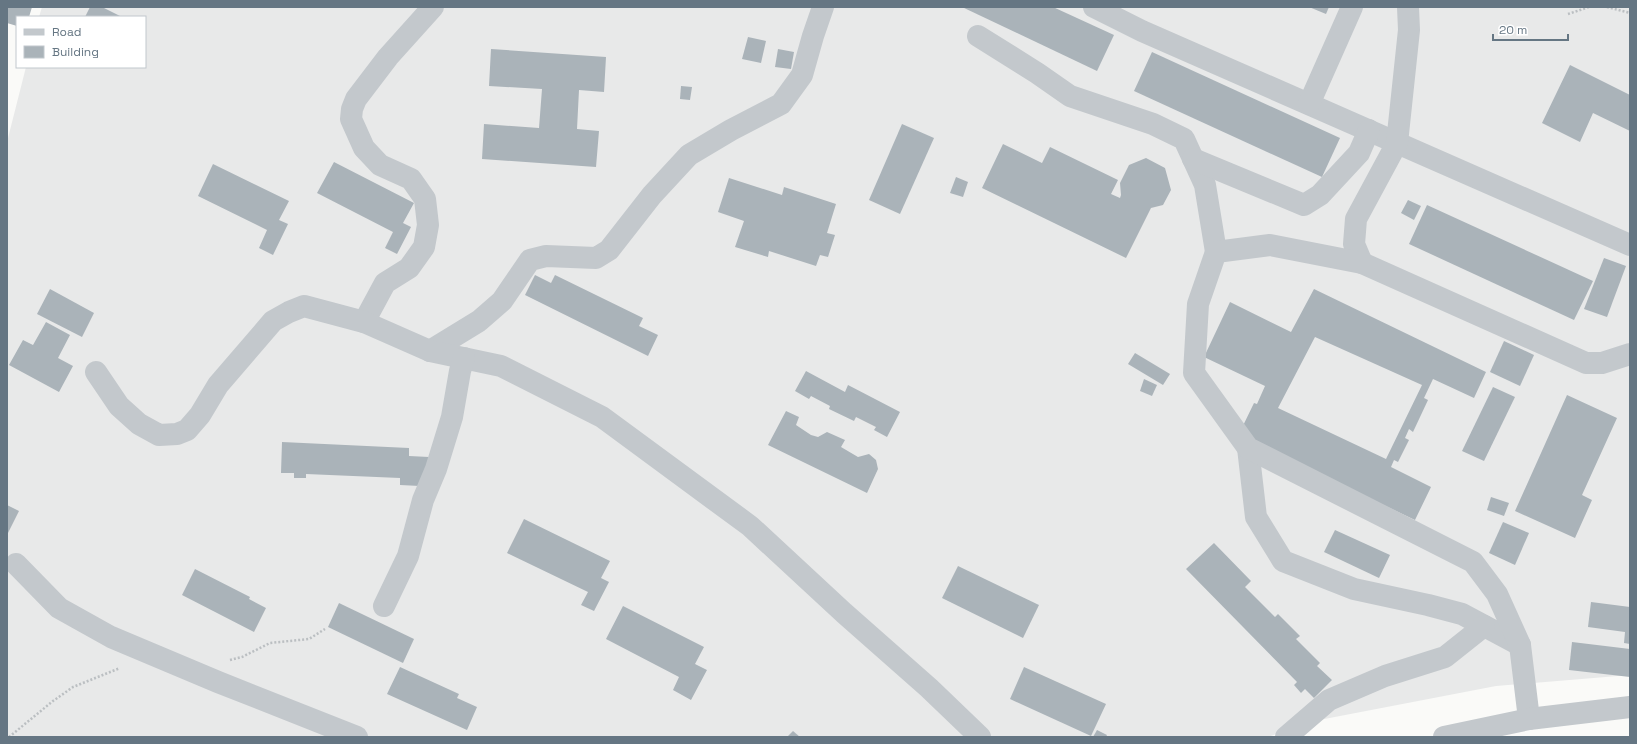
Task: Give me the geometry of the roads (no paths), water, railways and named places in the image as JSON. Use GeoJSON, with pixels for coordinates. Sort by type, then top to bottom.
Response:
{"type":"FeatureCollection","features":[{"type":"Feature","properties":{"kind":"street"},"geometry":{"type":"LineString","coordinates":[[364,322],[385,283],[409,268],[424,247],[428,225],[425,199],[411,179],[380,165],[364,148],[351,119],[352,109],[356,99],[388,56],[432,7]]}},
{"type":"Feature","properties":{"kind":"street"},"geometry":{"type":"LineString","coordinates":[[430,351],[479,321],[502,301],[530,260],[546,256],[596,258],[609,250],[652,195],[689,155],[731,130],[782,104],[802,75],[823,7]]}},
{"type":"Feature","properties":{"kind":"street"},"geometry":{"type":"LineString","coordinates":[[1094,7],[1142,31],[1630,245]]}},
{"type":"Feature","properties":{"kind":"street"},"geometry":{"type":"LineString","coordinates":[[1309,104],[1352,7]]}},
{"type":"Feature","properties":{"kind":"street"},"geometry":{"type":"LineString","coordinates":[[1362,262],[1354,244],[1356,219],[1397,143],[1409,30],[1408,7]]}},
{"type":"Feature","properties":{"kind":"street"},"geometry":{"type":"LineString","coordinates":[[978,36],[1037,73],[1070,96],[1153,124],[1184,139],[1205,185],[1216,252],[1198,304],[1194,373],[1248,448],[1473,562],[1497,594],[1520,644],[1529,719]]}},
{"type":"Feature","properties":{"kind":"street"},"geometry":{"type":"LineString","coordinates":[[1193,159],[1304,205],[1320,195],[1360,153],[1369,130]]}},
{"type":"Feature","properties":{"kind":"street"},"geometry":{"type":"LineString","coordinates":[[1216,252],[1270,245],[1362,262],[1586,363],[1602,363],[1630,354]]}},
{"type":"Feature","properties":{"kind":"street"},"geometry":{"type":"LineString","coordinates":[[96,372],[119,406],[139,424],[159,435],[177,434],[187,430],[200,415],[218,385],[273,321],[288,312],[304,306],[364,322],[430,351],[501,366],[602,417],[750,526],[844,613],[929,688],[980,737]]}},
{"type":"Feature","properties":{"kind":"street"},"geometry":{"type":"LineString","coordinates":[[384,606],[408,556],[424,500],[436,469],[452,417],[460,371],[464,358]]}},
{"type":"Feature","properties":{"kind":"street"},"geometry":{"type":"LineString","coordinates":[[1248,448],[1256,517],[1283,561],[1354,589],[1462,614],[1520,644]]}},
{"type":"Feature","properties":{"kind":"street"},"geometry":{"type":"LineString","coordinates":[[16,564],[59,608],[111,637],[218,682],[357,737]]}},
{"type":"Feature","properties":{"kind":"street"},"geometry":{"type":"LineString","coordinates":[[1286,737],[1329,700],[1385,676],[1445,657],[1484,626]]}},
{"type":"Feature","properties":{"kind":"street"},"geometry":{"type":"LineString","coordinates":[[1444,737],[1529,719],[1630,707]]}}]}
